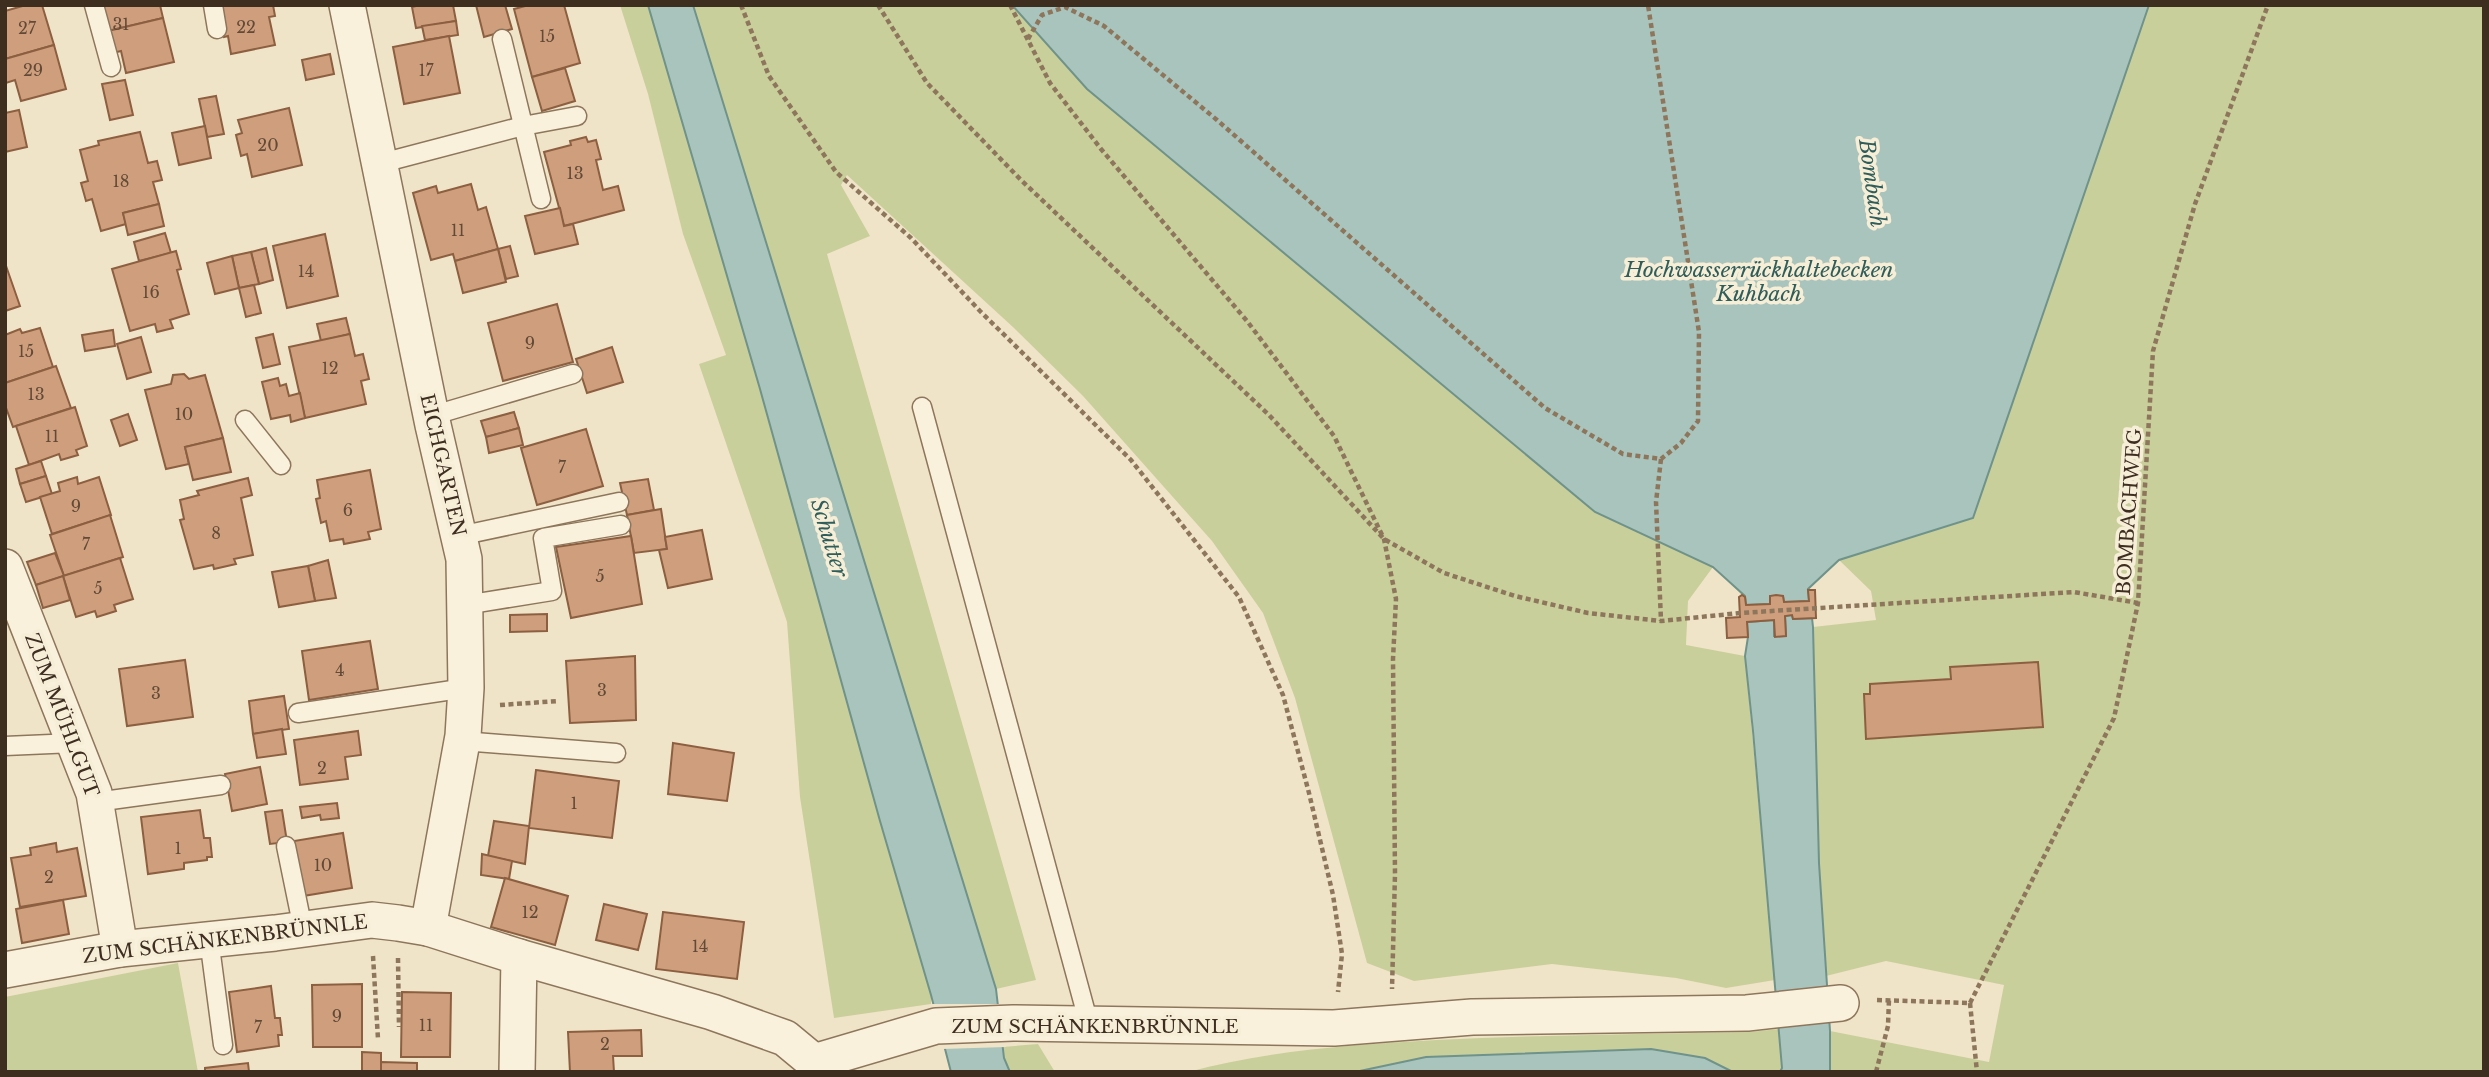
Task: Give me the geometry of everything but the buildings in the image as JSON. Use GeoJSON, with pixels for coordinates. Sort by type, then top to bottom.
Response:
{"type":"FeatureCollection","features":[{"type":"Feature","properties":{"kind":"street","name":"EICHGARTEN"},"geometry":{"type":"LineString","coordinates":[[347,5],[431,416],[464,559],[464,712],[399,924]]}},
{"type":"Feature","properties":{"kind":"street","name":"ZUM MÜHLGUT"},"geometry":{"type":"LineString","coordinates":[[5,567],[96,802],[120,949]]}},
{"type":"Feature","properties":{"kind":"street","name":"ZUM SCHÄNKENBRÜNNLE"},"geometry":{"type":"LineString","coordinates":[[5,971],[120,949],[303,929],[399,924],[712,1012],[785,1038],[815,1067],[936,1026],[1013,1023],[1334,1028],[1472,1017],[1747,1013],[1841,1003]]}},
{"type":"Feature","properties":{"kind":"street"},"geometry":{"type":"LineString","coordinates":[[517,1072],[519,957]]}},
{"type":"Feature","properties":{"kind":"lane"},"geometry":{"type":"LineString","coordinates":[[94,5],[111,67]]}},
{"type":"Feature","properties":{"kind":"lane"},"geometry":{"type":"LineString","coordinates":[[213,5],[217,29]]}},
{"type":"Feature","properties":{"kind":"lane"},"geometry":{"type":"LineString","coordinates":[[502,39],[541,199]]}},
{"type":"Feature","properties":{"kind":"lane"},"geometry":{"type":"LineString","coordinates":[[378,164],[523,126],[577,116]]}},
{"type":"Feature","properties":{"kind":"lane"},"geometry":{"type":"LineString","coordinates":[[431,416],[573,374]]}},
{"type":"Feature","properties":{"kind":"lane"},"geometry":{"type":"LineString","coordinates":[[922,408],[1089,1024]]}},
{"type":"Feature","properties":{"kind":"lane"},"geometry":{"type":"LineString","coordinates":[[245,420],[281,464]]}},
{"type":"Feature","properties":{"kind":"lane"},"geometry":{"type":"LineString","coordinates":[[459,536],[619,502]]}},
{"type":"Feature","properties":{"kind":"lane"},"geometry":{"type":"LineString","coordinates":[[465,605],[552,591],[543,538],[621,525]]}},
{"type":"Feature","properties":{"kind":"lane"},"geometry":{"type":"LineString","coordinates":[[299,713],[464,712],[616,753]]}},
{"type":"Feature","properties":{"kind":"lane"},"geometry":{"type":"LineString","coordinates":[[5,746],[74,743]]}},
{"type":"Feature","properties":{"kind":"lane"},"geometry":{"type":"LineString","coordinates":[[96,802],[221,785]]}},
{"type":"Feature","properties":{"kind":"lane"},"geometry":{"type":"LineString","coordinates":[[286,846],[303,929]]}},
{"type":"Feature","properties":{"kind":"lane"},"geometry":{"type":"LineString","coordinates":[[209,939],[223,1045]]}},
{"type":"Feature","properties":{"kind":"path"},"geometry":{"type":"LineString","coordinates":[[741,5],[769,76],[836,172],[911,238],[980,311],[1131,460],[1239,597],[1283,695],[1333,895],[1342,954],[1334,1028]]}},
{"type":"Feature","properties":{"kind":"path"},"geometry":{"type":"LineString","coordinates":[[878,5],[927,83],[1021,180],[1269,415],[1384,539],[1444,573],[1479,585],[1588,613],[1661,621],[1740,612],[2074,592],[2138,603]]}},
{"type":"Feature","properties":{"kind":"path"},"geometry":{"type":"LineString","coordinates":[[1010,5],[1050,83],[1101,149],[1247,321],[1334,436],[1384,539],[1396,599],[1393,659],[1395,874],[1391,1025]]}},
{"type":"Feature","properties":{"kind":"path"},"geometry":{"type":"LineString","coordinates":[[1028,39],[1042,15],[1065,7],[1104,26],[1227,129],[1545,408],[1623,454],[1661,458],[1681,443],[1698,421],[1699,331],[1648,5]]}},
{"type":"Feature","properties":{"kind":"path","name":"BOMBACHWEG"},"geometry":{"type":"LineString","coordinates":[[1970,1003],[2114,718],[2138,603],[2153,351],[2194,204],[2268,5]]}},
{"type":"Feature","properties":{"kind":"path"},"geometry":{"type":"LineString","coordinates":[[1661,458],[1656,502],[1661,621]]}},
{"type":"Feature","properties":{"kind":"path"},"geometry":{"type":"LineString","coordinates":[[464,712],[558,701]]}},
{"type":"Feature","properties":{"kind":"path"},"geometry":{"type":"LineString","coordinates":[[399,924],[399,1027]]}},
{"type":"Feature","properties":{"kind":"path"},"geometry":{"type":"LineString","coordinates":[[378,1039],[399,924]]}},
{"type":"Feature","properties":{"kind":"path"},"geometry":{"type":"LineString","coordinates":[[1876,1072],[1888,1026],[1889,999]]}},
{"type":"Feature","properties":{"kind":"path"},"geometry":{"type":"LineString","coordinates":[[1841,1003],[1889,999],[1970,1003],[1977,1072]]}},
{"type":"Feature","properties":{"kind":"green space"},"geometry":{"type":"Polygon","coordinates":[[[620,5],[648,5],[760,389],[931,995],[931,1004],[834,1018],[800,797],[787,622],[699,364],[726,355],[683,234],[648,94],[620,5]]]}},
{"type":"Feature","properties":{"kind":"green space"},"geometry":{"type":"Polygon","coordinates":[[[693,5],[2484,5],[2484,1072],[1830,1072],[1830,1031],[1989,1062],[2004,985],[1886,961],[1826,976],[1819,863],[1813,627],[1876,620],[1871,591],[1839,560],[1808,590],[1742,595],[1713,567],[1688,601],[1686,645],[1745,656],[1775,980],[1726,988],[1676,978],[1552,964],[1414,981],[1367,963],[1295,698],[1263,613],[1212,541],[1083,396],[1014,328],[847,175],[841,185],[870,236],[827,254],[1036,980],[996,989],[693,5]]]}},
{"type":"Feature","properties":{"kind":"green space"},"geometry":{"type":"Polygon","coordinates":[[[178,963],[198,1072],[5,1072],[5,997],[178,963]]]}},
{"type":"Feature","properties":{"kind":"green space"},"geometry":{"type":"Polygon","coordinates":[[[1779,1029],[1780,1072],[1733,1072],[1705,1058],[1651,1049],[1426,1057],[1355,1072],[1188,1072],[1249,1058],[1373,1044],[1475,1038],[1749,1032],[1779,1029]]]}},
{"type":"Feature","properties":{"kind":"green space"},"geometry":{"type":"Polygon","coordinates":[[[1038,1044],[1055,1072],[1010,1072],[1002,1047],[1038,1044]]]}},
{"type":"Feature","properties":{"kind":"water","name":"Schutter"},"geometry":{"type":"Polygon","coordinates":[[[648,5],[693,5],[996,989],[1004,1058],[1010,1072],[951,1072],[760,389],[648,5]]]}},
{"type":"Feature","properties":{"kind":"water","name":"Hochwasserrückhaltebecken Kuhbach"},"geometry":{"type":"Polygon","coordinates":[[[1012,5],[2149,5],[1973,518],[1839,560],[1808,589],[1809,601],[1784,602],[1783,596],[1770,596],[1770,604],[1746,605],[1745,596],[1713,567],[1595,512],[1087,89],[1012,5]]]}},
{"type":"Feature","properties":{"kind":"water"},"geometry":{"type":"Polygon","coordinates":[[[1792,615],[1793,619],[1812,618],[1813,627],[1819,863],[1830,1031],[1830,1072],[1780,1072],[1782,1068],[1745,656],[1747,622],[1774,620],[1774,636],[1786,635],[1785,616],[1792,615]]]}},
{"type":"Feature","properties":{"kind":"water"},"geometry":{"type":"Polygon","coordinates":[[[1651,1049],[1705,1058],[1733,1072],[1355,1072],[1426,1057],[1651,1049]]]}},
{"type":"Feature","properties":{"kind":"pier"},"geometry":{"type":"Polygon","coordinates":[[[931,1004],[1001,1004],[1006,1047],[942,1049],[931,1004]]]}},
{"type":"Feature","properties":{"kind":"water label","name":"Bombach"},"geometry":{"type":"Point","coordinates":[1872,183]}}]}
